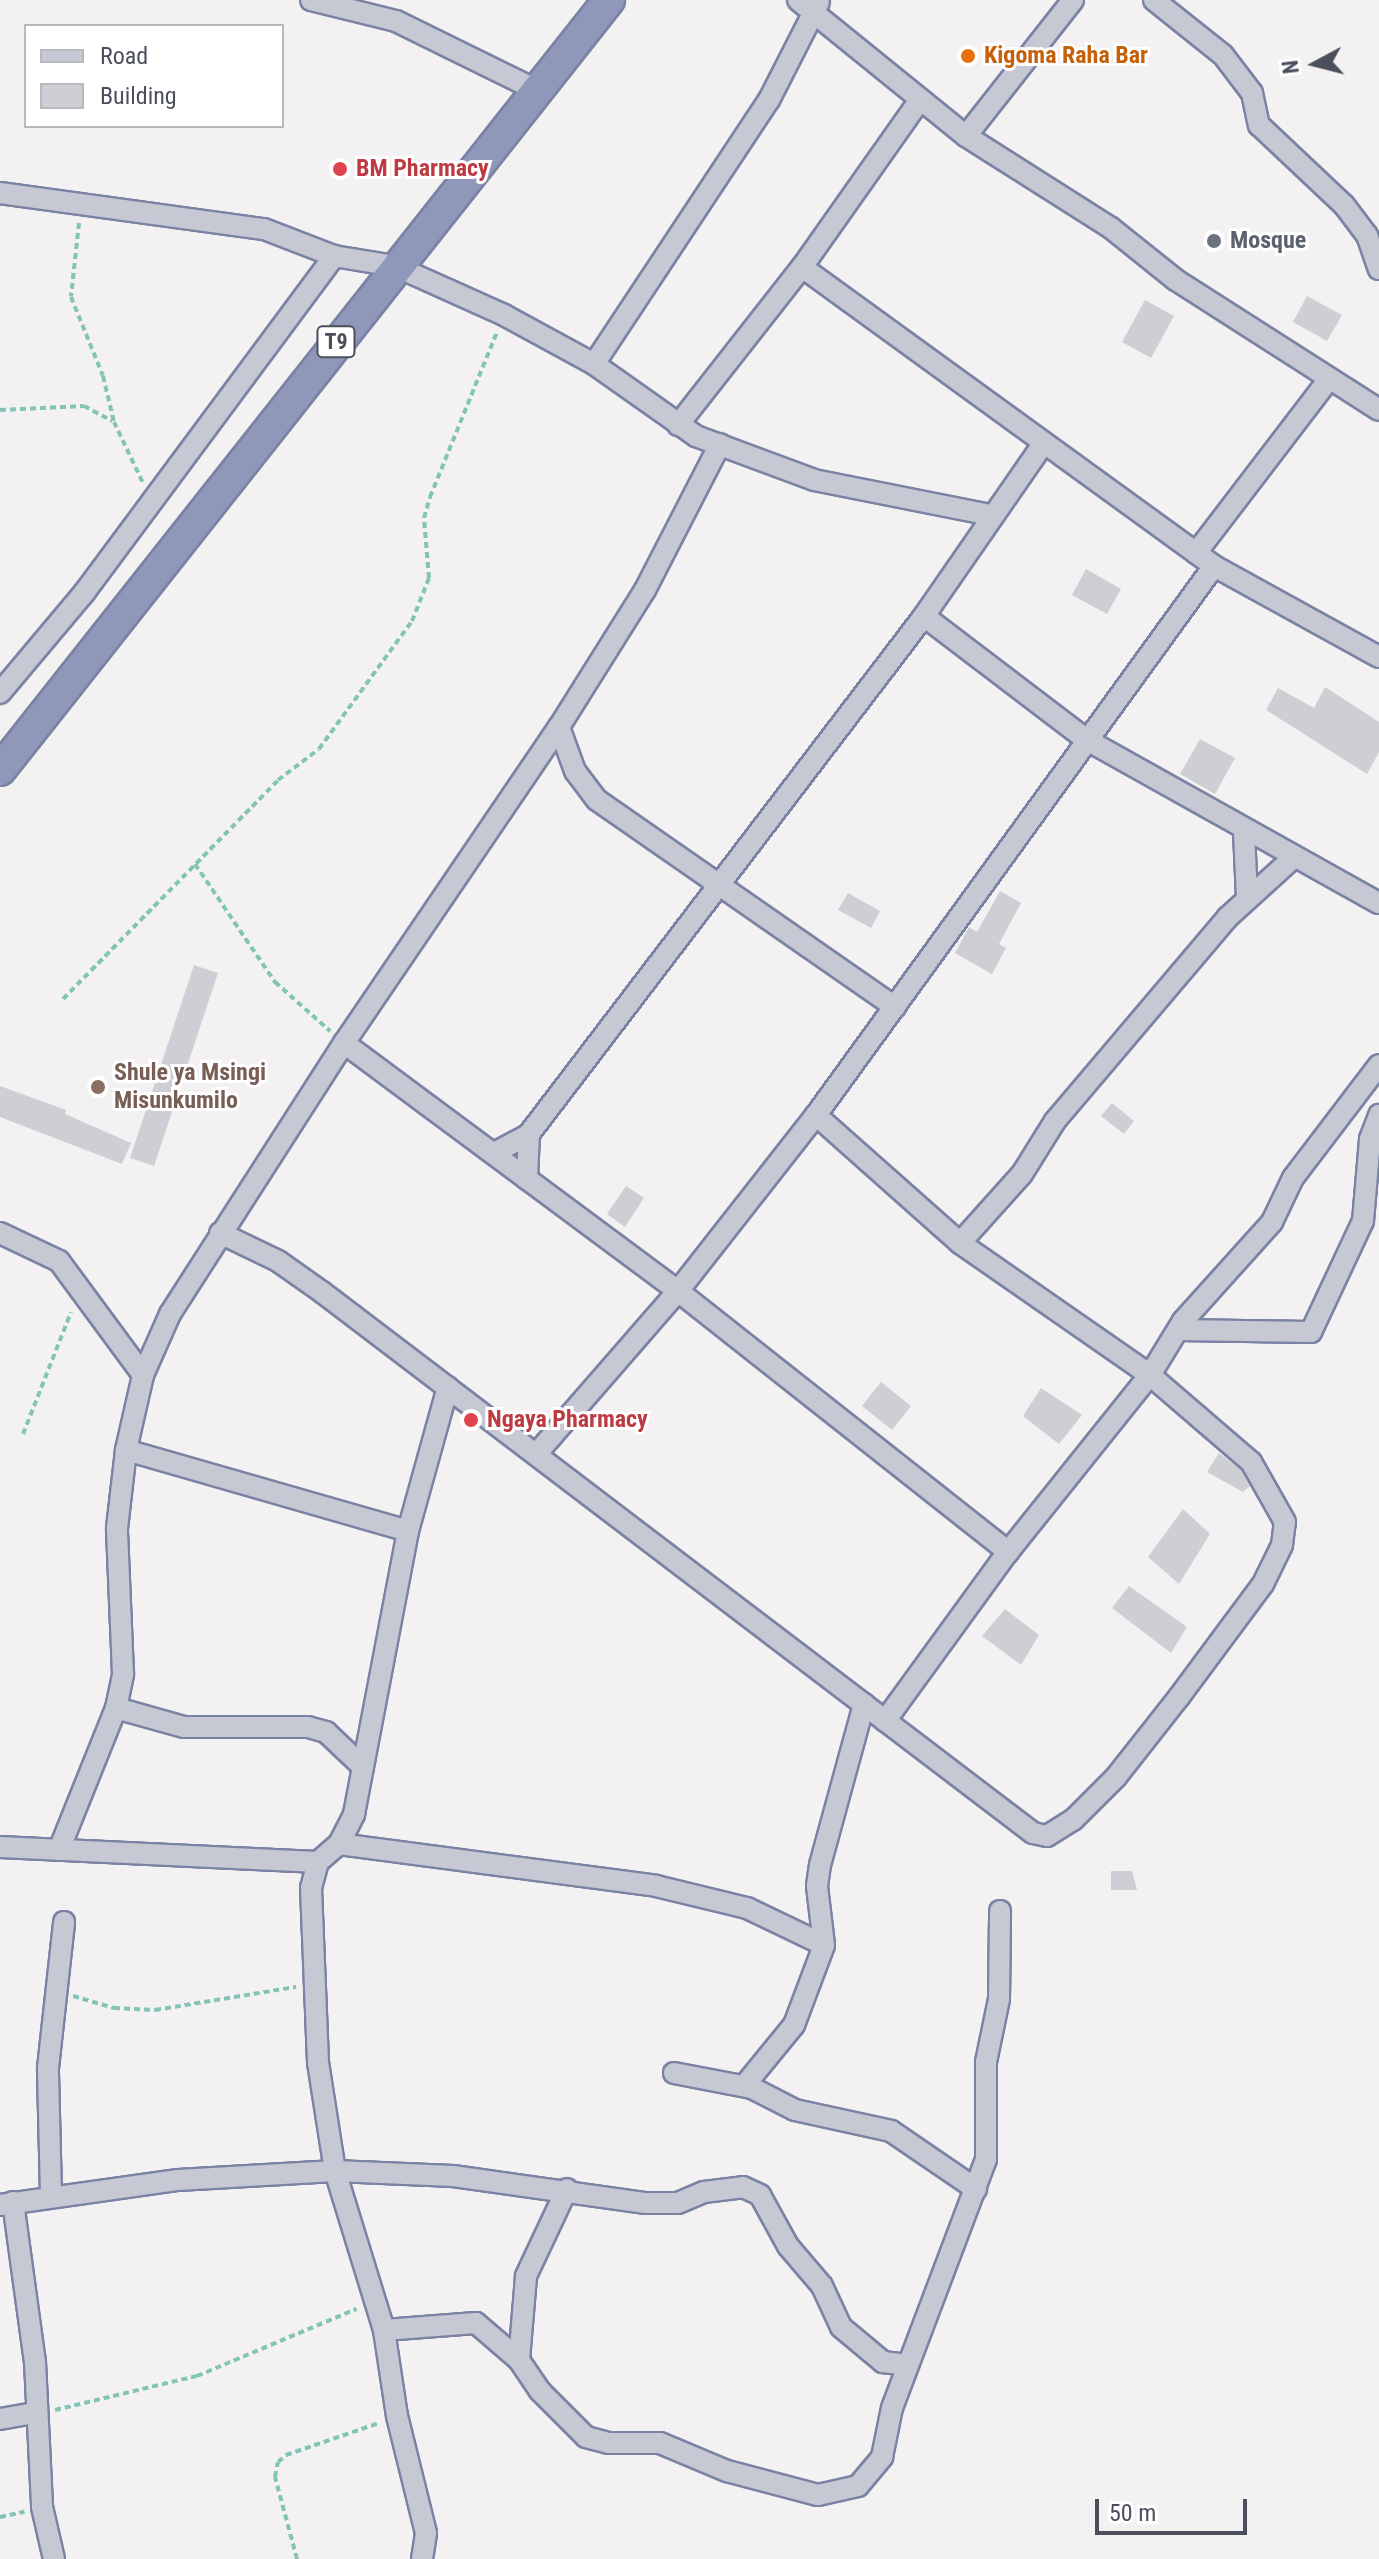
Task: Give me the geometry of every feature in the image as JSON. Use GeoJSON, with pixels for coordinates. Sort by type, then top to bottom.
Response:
{"type":"FeatureCollection","features":[{"type":"Feature","properties":{"kind":"highway","name":"T9"},"geometry":{"type":"LineString","coordinates":[[0,770],[395,266],[609,0]]}},
{"type":"Feature","properties":{"kind":"street"},"geometry":{"type":"LineString","coordinates":[[311,0],[396,21],[538,91]]}},
{"type":"Feature","properties":{"kind":"street"},"geometry":{"type":"LineString","coordinates":[[966,136],[1073,0]]}},
{"type":"Feature","properties":{"kind":"street"},"geometry":{"type":"LineString","coordinates":[[1154,0],[1223,55],[1252,93],[1259,125],[1344,205],[1367,235],[1379,269]]}},
{"type":"Feature","properties":{"kind":"street"},"geometry":{"type":"LineString","coordinates":[[594,364],[795,57],[810,3],[919,101],[966,136],[1111,228],[1176,280],[1379,410]]}},
{"type":"Feature","properties":{"kind":"street"},"geometry":{"type":"LineString","coordinates":[[678,425],[802,267],[919,101]]}},
{"type":"Feature","properties":{"kind":"street"},"geometry":{"type":"LineString","coordinates":[[0,193],[264,229],[334,256],[395,266],[504,315],[594,364],[678,425],[720,444],[814,480],[991,515]]}},
{"type":"Feature","properties":{"kind":"street"},"geometry":{"type":"LineString","coordinates":[[0,693],[150,505],[334,256]]}},
{"type":"Feature","properties":{"kind":"street"},"geometry":{"type":"LineString","coordinates":[[802,267],[1214,566],[1379,657]]}},
{"type":"Feature","properties":{"kind":"street"},"geometry":{"type":"LineString","coordinates":[[1196,553],[1329,379]]}},
{"type":"Feature","properties":{"kind":"street"},"geometry":{"type":"LineString","coordinates":[[59,1850],[116,1708],[123,1674],[117,1528],[126,1450],[143,1375],[170,1314],[344,1043],[559,727],[645,590],[720,444]]}},
{"type":"Feature","properties":{"kind":"street"},"geometry":{"type":"LineString","coordinates":[[494,1153],[529,1134],[924,616],[1043,444]]}},
{"type":"Feature","properties":{"kind":"street"},"geometry":{"type":"LineString","coordinates":[[538,1452],[678,1291],[816,1115],[1214,566]]}},
{"type":"Feature","properties":{"kind":"street"},"geometry":{"type":"LineString","coordinates":[[924,616],[1087,740],[1244,832],[1379,903]]}},
{"type":"Feature","properties":{"kind":"street"},"geometry":{"type":"LineString","coordinates":[[559,727],[575,771],[597,800],[895,1007]]}},
{"type":"Feature","properties":{"kind":"street"},"geometry":{"type":"LineString","coordinates":[[1244,832],[1247,897]]}},
{"type":"Feature","properties":{"kind":"street"},"geometry":{"type":"LineString","coordinates":[[960,1243],[1022,1174],[1055,1121],[1247,897],[1293,858]]}},
{"type":"Feature","properties":{"kind":"street"},"geometry":{"type":"LineString","coordinates":[[344,1043],[678,1291],[1008,1552]]}},
{"type":"Feature","properties":{"kind":"street"},"geometry":{"type":"LineString","coordinates":[[885,1721],[1008,1552],[1150,1375],[1178,1330],[1272,1222],[1293,1178],[1379,1065]]}},
{"type":"Feature","properties":{"kind":"street"},"geometry":{"type":"LineString","coordinates":[[220,1233],[278,1261],[538,1452],[1033,1833],[1047,1836],[1073,1820],[1116,1777],[1263,1584],[1286,1531],[1279,1506],[1251,1462],[1150,1375],[960,1243],[816,1115]]}},
{"type":"Feature","properties":{"kind":"street"},"geometry":{"type":"LineString","coordinates":[[1178,1330],[1303,1334],[1315,1327],[1363,1221],[1370,1139],[1379,1115]]}},
{"type":"Feature","properties":{"kind":"street"},"geometry":{"type":"LineString","coordinates":[[527,1179],[529,1134]]}},
{"type":"Feature","properties":{"kind":"street"},"geometry":{"type":"LineString","coordinates":[[0,1233],[59,1261],[82,1288],[143,1375]]}},
{"type":"Feature","properties":{"kind":"street"},"geometry":{"type":"LineString","coordinates":[[422,2559],[426,2533],[397,2416],[384,2330],[335,2171],[318,2062],[311,1888],[318,1862],[339,1844],[354,1814],[408,1531],[448,1387]]}},
{"type":"Feature","properties":{"kind":"street"},"geometry":{"type":"LineString","coordinates":[[126,1450],[408,1531]]}},
{"type":"Feature","properties":{"kind":"street"},"geometry":{"type":"LineString","coordinates":[[744,2086],[794,2025],[824,1945],[817,1886],[820,1865],[864,1704]]}},
{"type":"Feature","properties":{"kind":"street"},"geometry":{"type":"LineString","coordinates":[[116,1708],[184,1727],[308,1727],[326,1732],[363,1767]]}},
{"type":"Feature","properties":{"kind":"street"},"geometry":{"type":"LineString","coordinates":[[339,1844],[656,1886],[747,1908],[824,1945]]}},
{"type":"Feature","properties":{"kind":"street"},"geometry":{"type":"LineString","coordinates":[[0,1847],[318,1862]]}},
{"type":"Feature","properties":{"kind":"street"},"geometry":{"type":"LineString","coordinates":[[384,2330],[476,2323],[519,2360],[540,2391],[586,2437],[608,2443],[660,2443],[727,2471],[827,2496],[858,2486],[882,2457],[892,2408],[976,2189],[989,2132],[985,2081],[999,1999],[1000,1911]]}},
{"type":"Feature","properties":{"kind":"street"},"geometry":{"type":"LineString","coordinates":[[51,2195],[48,2068],[60,1990],[64,1922]]}},
{"type":"Feature","properties":{"kind":"street"},"geometry":{"type":"LineString","coordinates":[[674,2073],[744,2086],[795,2110],[891,2131],[976,2189]]}},
{"type":"Feature","properties":{"kind":"street"},"geometry":{"type":"LineString","coordinates":[[54,2559],[42,2507],[35,2413],[35,2362],[7,2204],[51,2195],[178,2180],[335,2171],[567,2189],[644,2203],[678,2203],[730,2187],[760,2195],[788,2246],[822,2286],[841,2327],[883,2362],[908,2365]]}},
{"type":"Feature","properties":{"kind":"street"},"geometry":{"type":"LineString","coordinates":[[519,2360],[526,2276],[567,2189]]}},
{"type":"Feature","properties":{"kind":"street"},"geometry":{"type":"LineString","coordinates":[[0,2419],[35,2413]]}},
{"type":"Feature","properties":{"kind":"path"},"geometry":{"type":"LineString","coordinates":[[82,202],[71,297],[103,376],[114,422],[150,505]]}},
{"type":"Feature","properties":{"kind":"path"},"geometry":{"type":"LineString","coordinates":[[63,999],[278,780],[319,749],[412,621],[429,578],[424,518],[430,497],[504,315]]}},
{"type":"Feature","properties":{"kind":"path"},"geometry":{"type":"LineString","coordinates":[[0,410],[84,406],[114,422]]}},
{"type":"Feature","properties":{"kind":"path"},"geometry":{"type":"LineString","coordinates":[[195,864],[275,982],[344,1043]]}},
{"type":"Feature","properties":{"kind":"path"},"geometry":{"type":"LineString","coordinates":[[23,1434],[46,1365],[82,1288]]}},
{"type":"Feature","properties":{"kind":"path"},"geometry":{"type":"LineString","coordinates":[[60,1990],[114,2008],[155,2010],[313,1984]]}},
{"type":"Feature","properties":{"kind":"path"},"geometry":{"type":"LineString","coordinates":[[35,2413],[197,2376],[373,2301]]}},
{"type":"Feature","properties":{"kind":"path"},"geometry":{"type":"LineString","coordinates":[[297,2559],[275,2477],[278,2462],[397,2416]]}},
{"type":"Feature","properties":{"kind":"building"},"geometry":{"type":"Polygon","coordinates":[[[1307,296],[1342,315],[1327,341],[1293,322],[1307,296]]]}},
{"type":"Feature","properties":{"kind":"building"},"geometry":{"type":"Polygon","coordinates":[[[1145,300],[1174,316],[1151,358],[1122,342],[1145,300]]]}},
{"type":"Feature","properties":{"kind":"building"},"geometry":{"type":"Polygon","coordinates":[[[1086,569],[1121,589],[1107,614],[1072,595],[1086,569]]]}},
{"type":"Feature","properties":{"kind":"building"},"geometry":{"type":"Polygon","coordinates":[[[1325,687],[1379,722],[1379,752],[1367,774],[1266,710],[1278,688],[1314,708],[1325,687]]]}},
{"type":"Feature","properties":{"kind":"building"},"geometry":{"type":"Polygon","coordinates":[[[1200,739],[1235,758],[1215,794],[1180,774],[1200,739]]]}},
{"type":"Feature","properties":{"kind":"building"},"geometry":{"type":"Polygon","coordinates":[[[1000,891],[1021,903],[999,944],[1006,948],[992,974],[955,953],[969,927],[977,932],[1000,891]]]}},
{"type":"Feature","properties":{"kind":"building"},"geometry":{"type":"Polygon","coordinates":[[[848,893],[880,911],[871,928],[838,910],[848,893]]]}},
{"type":"Feature","properties":{"kind":"building"},"geometry":{"type":"Polygon","coordinates":[[[194,965],[218,973],[154,1166],[130,1158],[194,965]]]}},
{"type":"Feature","properties":{"kind":"building"},"geometry":{"type":"Polygon","coordinates":[[[0,1086],[66,1110],[65,1114],[131,1143],[122,1164],[0,1117],[0,1086]]]}},
{"type":"Feature","properties":{"kind":"building"},"geometry":{"type":"Polygon","coordinates":[[[1112,1103],[1134,1121],[1124,1134],[1101,1116],[1112,1103]]]}},
{"type":"Feature","properties":{"kind":"building"},"geometry":{"type":"Polygon","coordinates":[[[626,1186],[644,1198],[625,1227],[607,1214],[626,1186]]]}},
{"type":"Feature","properties":{"kind":"building"},"geometry":{"type":"Polygon","coordinates":[[[881,1382],[911,1406],[892,1430],[862,1406],[881,1382]]]}},
{"type":"Feature","properties":{"kind":"building"},"geometry":{"type":"Polygon","coordinates":[[[1041,1388],[1082,1415],[1059,1444],[1023,1416],[1041,1388]]]}},
{"type":"Feature","properties":{"kind":"building"},"geometry":{"type":"Polygon","coordinates":[[[1219,1453],[1241,1470],[1250,1486],[1243,1492],[1207,1472],[1219,1453]]]}},
{"type":"Feature","properties":{"kind":"building"},"geometry":{"type":"Polygon","coordinates":[[[1183,1509],[1210,1534],[1179,1584],[1148,1557],[1183,1509]]]}},
{"type":"Feature","properties":{"kind":"building"},"geometry":{"type":"Polygon","coordinates":[[[1129,1586],[1187,1627],[1171,1653],[1112,1608],[1129,1586]]]}},
{"type":"Feature","properties":{"kind":"building"},"geometry":{"type":"Polygon","coordinates":[[[1005,1609],[1039,1635],[1021,1665],[982,1636],[1005,1609]]]}},
{"type":"Feature","properties":{"kind":"building"},"geometry":{"type":"Polygon","coordinates":[[[1111,1871],[1132,1871],[1137,1890],[1111,1890],[1111,1871]]]}},
{"type":"Feature","properties":{"kind":"place","name":"Kigoma Raha Bar"},"geometry":{"type":"Point","coordinates":[968,56]}},
{"type":"Feature","properties":{"kind":"place","name":"BM Pharmacy"},"geometry":{"type":"Point","coordinates":[340,169]}},
{"type":"Feature","properties":{"kind":"place","name":"Mosque"},"geometry":{"type":"Point","coordinates":[1214,241]}},
{"type":"Feature","properties":{"kind":"place","name":"Shule ya Msingi Misunkumilo"},"geometry":{"type":"Point","coordinates":[98,1087]}},
{"type":"Feature","properties":{"kind":"place","name":"Ngaya Pharmacy"},"geometry":{"type":"Point","coordinates":[471,1420]}}]}
